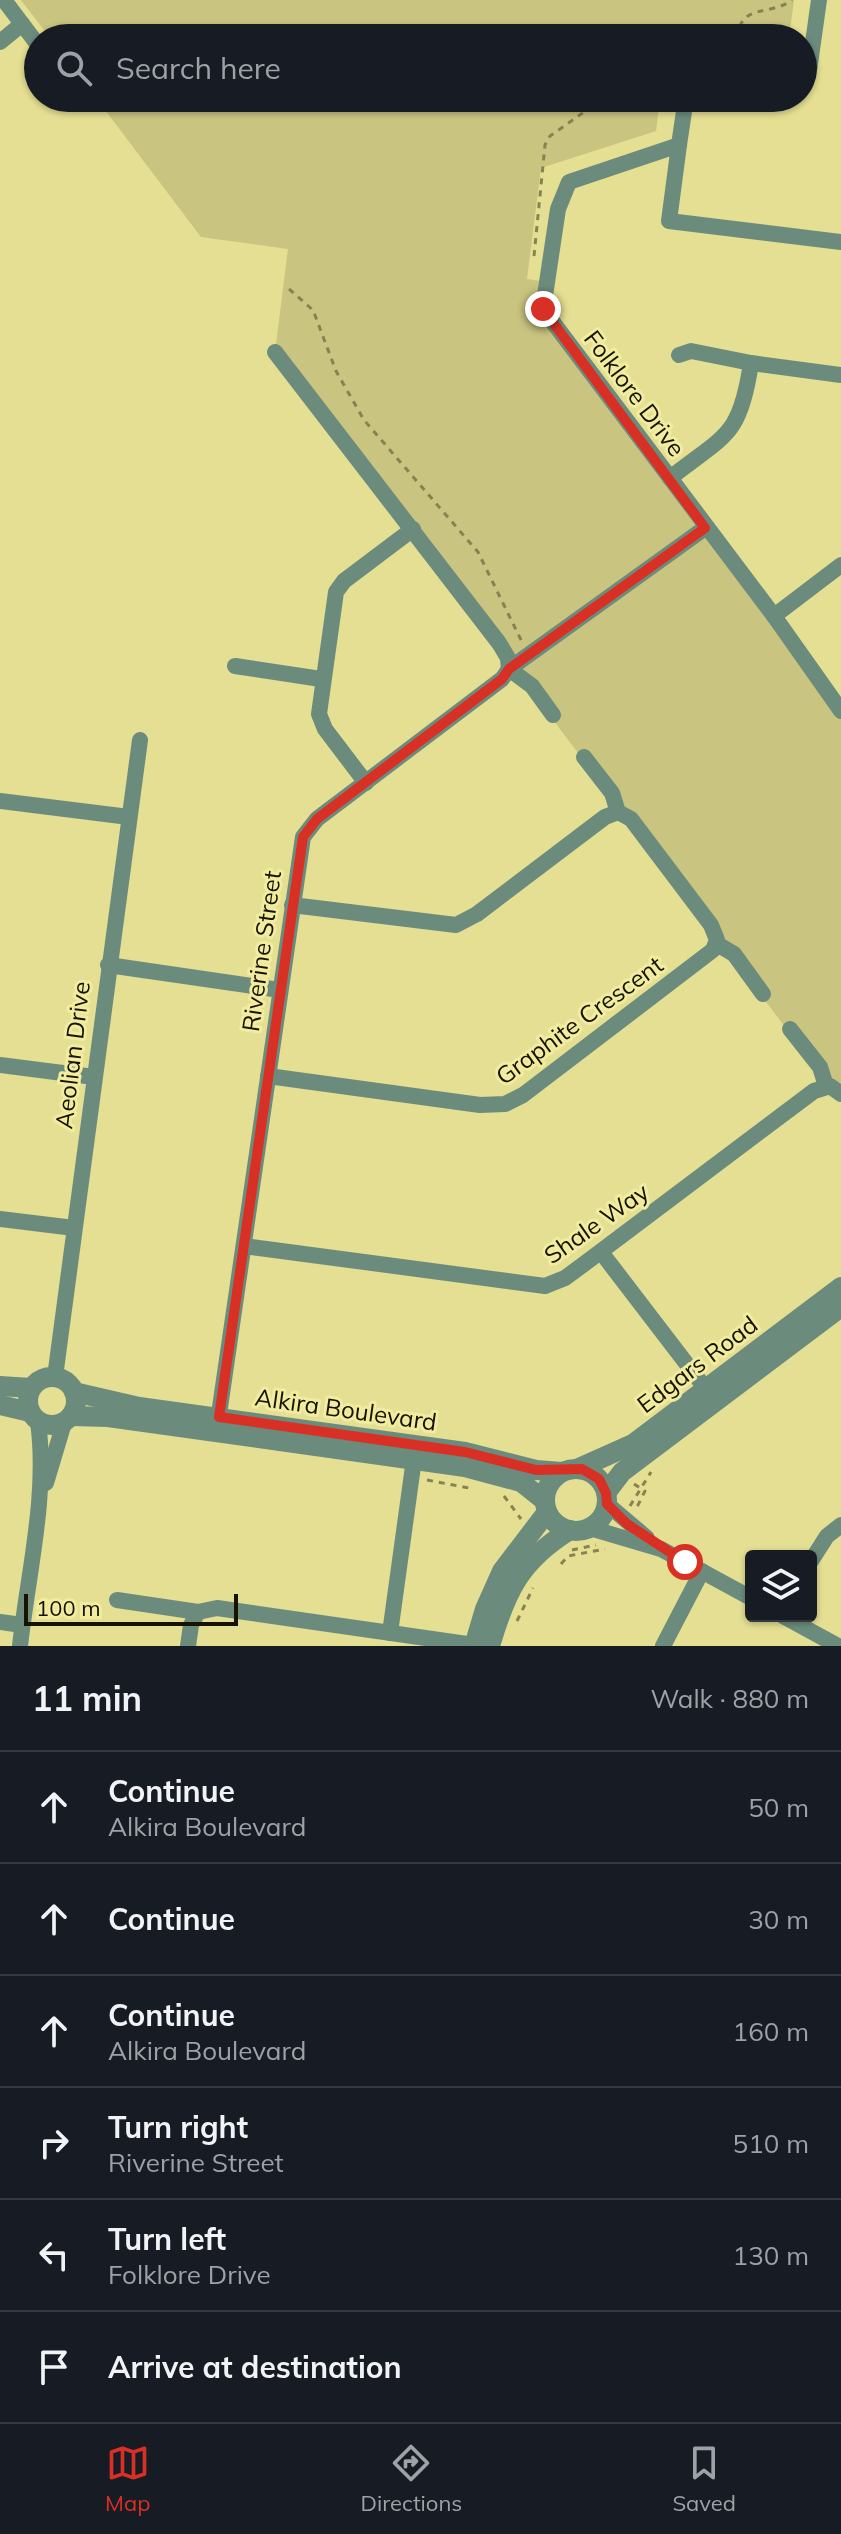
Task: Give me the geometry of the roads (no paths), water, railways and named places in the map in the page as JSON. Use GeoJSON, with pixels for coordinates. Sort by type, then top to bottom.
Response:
{"type":"FeatureCollection","features":[{"type":"Feature","properties":{"kind":"street"},"geometry":{"type":"LineString","coordinates":[[4,0],[24,27]]}},
{"type":"Feature","properties":{"kind":"street"},"geometry":{"type":"LineString","coordinates":[[816,24],[819,0]]}},
{"type":"Feature","properties":{"kind":"street"},"geometry":{"type":"LineString","coordinates":[[0,42],[22,24]]}},
{"type":"Feature","properties":{"kind":"street"},"geometry":{"type":"LineString","coordinates":[[684,112],[669,221],[841,242]]}},
{"type":"Feature","properties":{"kind":"street","name":"Folklore Drive"},"geometry":{"type":"LineString","coordinates":[[679,145],[569,182],[558,209],[543,309],[774,616],[841,711]]}},
{"type":"Feature","properties":{"kind":"street"},"geometry":{"type":"LineString","coordinates":[[679,355],[691,351],[841,375]]}},
{"type":"Feature","properties":{"kind":"street"},"geometry":{"type":"LineString","coordinates":[[275,352],[505,652],[509,669],[527,680],[553,715]]}},
{"type":"Feature","properties":{"kind":"street"},"geometry":{"type":"LineString","coordinates":[[670,478],[733,429],[744,406],[751,363]]}},
{"type":"Feature","properties":{"kind":"street","name":"Riverine Street"},"geometry":{"type":"LineString","coordinates":[[218,1425],[303,837],[317,819],[502,679],[509,669],[705,528]]}},
{"type":"Feature","properties":{"kind":"street"},"geometry":{"type":"LineString","coordinates":[[366,783],[321,722],[321,679],[339,586],[413,529]]}},
{"type":"Feature","properties":{"kind":"street"},"geometry":{"type":"LineString","coordinates":[[774,616],[841,565]]}},
{"type":"Feature","properties":{"kind":"street"},"geometry":{"type":"LineString","coordinates":[[235,666],[321,679]]}},
{"type":"Feature","properties":{"kind":"street","name":"Aeolian Drive"},"geometry":{"type":"LineString","coordinates":[[55,1377],[140,740]]}},
{"type":"Feature","properties":{"kind":"street"},"geometry":{"type":"LineString","coordinates":[[584,757],[612,793],[618,812],[631,819],[711,925],[717,944],[732,952],[763,994]]}},
{"type":"Feature","properties":{"kind":"street"},"geometry":{"type":"LineString","coordinates":[[0,801],[129,817]]}},
{"type":"Feature","properties":{"kind":"street"},"geometry":{"type":"LineString","coordinates":[[292,905],[456,925],[468,921],[605,817],[618,812]]}},
{"type":"Feature","properties":{"kind":"street","name":"Graphite Crescent"},"geometry":{"type":"LineString","coordinates":[[268,1076],[480,1105],[505,1104],[523,1095],[684,974],[717,944]]}},
{"type":"Feature","properties":{"kind":"street"},"geometry":{"type":"LineString","coordinates":[[108,965],[280,990]]}},
{"type":"Feature","properties":{"kind":"street"},"geometry":{"type":"LineString","coordinates":[[790,1029],[834,1090]]}},
{"type":"Feature","properties":{"kind":"street"},"geometry":{"type":"LineString","coordinates":[[0,1065],[94,1077]]}},
{"type":"Feature","properties":{"kind":"street","name":"Shale Way"},"geometry":{"type":"LineString","coordinates":[[244,1246],[531,1286],[554,1283],[601,1252],[814,1091],[834,1090]]}},
{"type":"Feature","properties":{"kind":"street"},"geometry":{"type":"LineString","coordinates":[[0,1219],[74,1228]]}},
{"type":"Feature","properties":{"kind":"street"},"geometry":{"type":"LineString","coordinates":[[601,1252],[711,1395]]}},
{"type":"Feature","properties":{"kind":"street","name":"Edgars Road"},"geometry":{"type":"LineString","coordinates":[[607,1498],[622,1472],[841,1287]]}},
{"type":"Feature","properties":{"kind":"street","name":"Edgars Road"},"geometry":{"type":"LineString","coordinates":[[569,1470],[633,1444],[841,1307]]}},
{"type":"Feature","properties":{"kind":"street"},"geometry":{"type":"LineString","coordinates":[[20,1646],[41,1454],[34,1417],[27,1404],[31,1388],[42,1378],[55,1377],[65,1380],[76,1400],[37,1511]]}},
{"type":"Feature","properties":{"kind":"street"},"geometry":{"type":"LineString","coordinates":[[0,1386],[31,1388]]}},
{"type":"Feature","properties":{"kind":"street","name":"Alkira Boulevard"},"geometry":{"type":"LineString","coordinates":[[74,1392],[218,1425],[507,1477],[528,1486],[546,1507]]}},
{"type":"Feature","properties":{"kind":"street"},"geometry":{"type":"LineString","coordinates":[[0,1405],[51,1426],[68,1419]]}},
{"type":"Feature","properties":{"kind":"street","name":"Alkira Boulevard"},"geometry":{"type":"LineString","coordinates":[[68,1419],[108,1417],[218,1425],[465,1452],[536,1470],[569,1470]]}},
{"type":"Feature","properties":{"kind":"street"},"geometry":{"type":"LineString","coordinates":[[390,1633],[414,1459]]}},
{"type":"Feature","properties":{"kind":"street"},"geometry":{"type":"LineString","coordinates":[[480,1646],[485,1609],[502,1571],[546,1507],[547,1486],[569,1470],[595,1476],[607,1498],[661,1549]]}},
{"type":"Feature","properties":{"kind":"street"},"geometry":{"type":"LineString","coordinates":[[480,1646],[522,1569],[548,1544],[601,1518],[607,1498]]}},
{"type":"Feature","properties":{"kind":"street"},"geometry":{"type":"LineString","coordinates":[[546,1507],[556,1524],[661,1549],[745,1595]]}},
{"type":"Feature","properties":{"kind":"street"},"geometry":{"type":"LineString","coordinates":[[817,1552],[827,1536],[841,1525]]}},
{"type":"Feature","properties":{"kind":"street"},"geometry":{"type":"LineString","coordinates":[[663,1646],[702,1571]]}},
{"type":"Feature","properties":{"kind":"street"},"geometry":{"type":"LineString","coordinates":[[117,1600],[198,1612],[217,1608],[480,1646]]}},
{"type":"Feature","properties":{"kind":"street"},"geometry":{"type":"LineString","coordinates":[[188,1646],[191,1625],[198,1612]]}},
{"type":"Feature","properties":{"kind":"street"},"geometry":{"type":"LineString","coordinates":[[0,1622],[22,1625]]}},
{"type":"Feature","properties":{"kind":"street"},"geometry":{"type":"LineString","coordinates":[[794,1622],[838,1646]]}}]}
